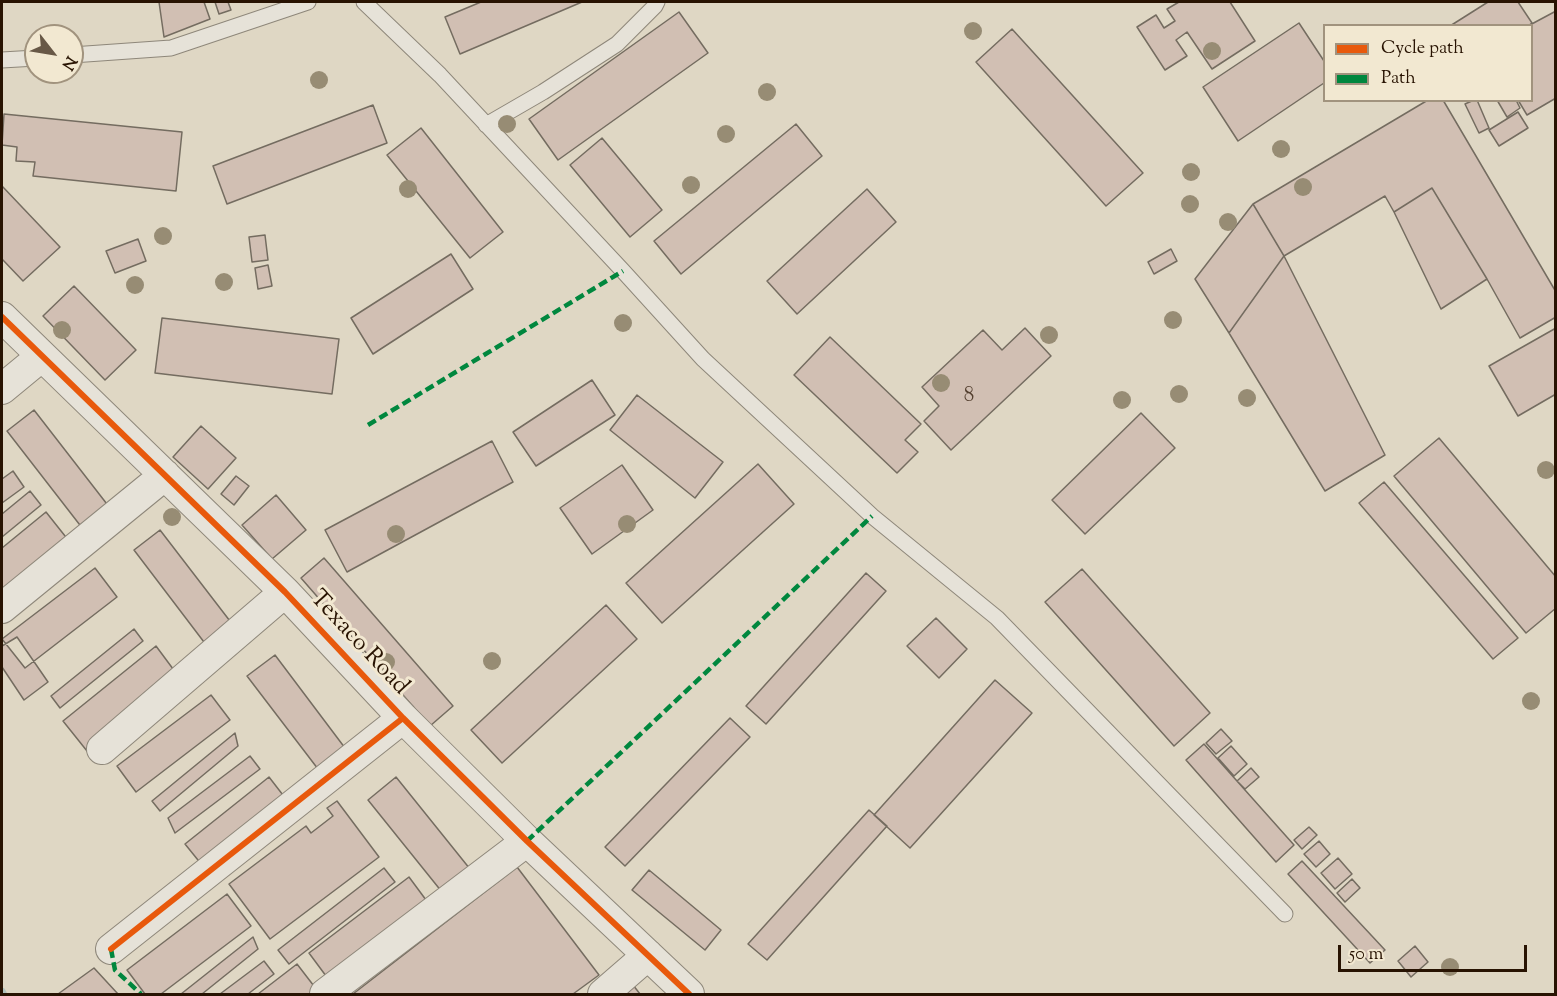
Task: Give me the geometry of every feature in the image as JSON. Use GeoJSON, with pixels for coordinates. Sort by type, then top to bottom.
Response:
{"type":"FeatureCollection","features":[{"type":"Feature","properties":{"kind":"street","name":"Texaco Road"},"geometry":{"type":"LineString","coordinates":[[2,317],[285,592],[403,718],[527,841],[689,994]]}},
{"type":"Feature","properties":{"kind":"street"},"geometry":{"type":"LineString","coordinates":[[2,389],[42,356]]}},
{"type":"Feature","properties":{"kind":"street"},"geometry":{"type":"LineString","coordinates":[[2,608],[165,475]]}},
{"type":"Feature","properties":{"kind":"street"},"geometry":{"type":"LineString","coordinates":[[102,749],[285,592]]}},
{"type":"Feature","properties":{"kind":"street"},"geometry":{"type":"LineString","coordinates":[[111,949],[403,718]]}},
{"type":"Feature","properties":{"kind":"street"},"geometry":{"type":"LineString","coordinates":[[325,994],[527,841]]}},
{"type":"Feature","properties":{"kind":"street"},"geometry":{"type":"LineString","coordinates":[[603,994],[648,955]]}},
{"type":"Feature","properties":{"kind":"lane"},"geometry":{"type":"LineString","coordinates":[[84,54],[171,48],[309,2]]}},
{"type":"Feature","properties":{"kind":"lane"},"geometry":{"type":"LineString","coordinates":[[364,2],[440,75],[703,359],[872,516],[997,618],[1285,914]]}},
{"type":"Feature","properties":{"kind":"lane"},"geometry":{"type":"LineString","coordinates":[[486,125],[543,92],[617,44],[657,2]]}},
{"type":"Feature","properties":{"kind":"lane"},"geometry":{"type":"LineString","coordinates":[[2,60],[24,59]]}},
{"type":"Feature","properties":{"kind":"building"},"geometry":{"type":"Polygon","coordinates":[[[159,2],[204,2],[210,19],[164,37],[159,2]]]}},
{"type":"Feature","properties":{"kind":"building"},"geometry":{"type":"Polygon","coordinates":[[[215,2],[228,2],[231,10],[219,14],[215,2]]]}},
{"type":"Feature","properties":{"kind":"building"},"geometry":{"type":"Polygon","coordinates":[[[481,2],[582,2],[460,54],[445,17],[481,2]]]}},
{"type":"Feature","properties":{"kind":"building"},"geometry":{"type":"Polygon","coordinates":[[[1179,2],[1230,2],[1255,41],[1212,69],[1187,32],[1176,40],[1187,56],[1165,70],[1137,27],[1156,15],[1164,28],[1175,21],[1167,9],[1179,2]]]}},
{"type":"Feature","properties":{"kind":"building"},"geometry":{"type":"Polygon","coordinates":[[[1488,2],[1518,2],[1532,23],[1531,24],[1453,24],[1488,2]]]}},
{"type":"Feature","properties":{"kind":"building"},"geometry":{"type":"Polygon","coordinates":[[[1556,11],[1556,98],[1527,115],[1519,102],[1533,102],[1532,24],[1556,11]]]}},
{"type":"Feature","properties":{"kind":"building"},"geometry":{"type":"Polygon","coordinates":[[[679,12],[708,53],[558,160],[529,119],[679,12]]]}},
{"type":"Feature","properties":{"kind":"building"},"geometry":{"type":"Polygon","coordinates":[[[1299,23],[1323,59],[1323,84],[1238,141],[1203,87],[1299,23]]]}},
{"type":"Feature","properties":{"kind":"building"},"geometry":{"type":"Polygon","coordinates":[[[1012,29],[1143,173],[1106,206],[976,62],[1012,29]]]}},
{"type":"Feature","properties":{"kind":"building"},"geometry":{"type":"Polygon","coordinates":[[[1425,102],[1444,102],[1556,292],[1556,317],[1520,338],[1432,188],[1394,212],[1385,196],[1284,256],[1253,204],[1425,102]]]}},
{"type":"Feature","properties":{"kind":"building"},"geometry":{"type":"Polygon","coordinates":[[[1478,102],[1489,128],[1479,133],[1465,104],[1478,102]]]}},
{"type":"Feature","properties":{"kind":"building"},"geometry":{"type":"Polygon","coordinates":[[[1498,102],[1517,102],[1520,108],[1507,117],[1498,102]]]}},
{"type":"Feature","properties":{"kind":"building"},"geometry":{"type":"Polygon","coordinates":[[[373,105],[387,143],[227,204],[213,166],[373,105]]]}},
{"type":"Feature","properties":{"kind":"building"},"geometry":{"type":"Polygon","coordinates":[[[1518,112],[1528,128],[1499,146],[1489,130],[1518,112]]]}},
{"type":"Feature","properties":{"kind":"building"},"geometry":{"type":"Polygon","coordinates":[[[4,114],[182,132],[176,191],[33,176],[35,162],[16,161],[17,147],[2,145],[4,114]]]}},
{"type":"Feature","properties":{"kind":"building"},"geometry":{"type":"Polygon","coordinates":[[[796,124],[822,156],[681,274],[654,241],[796,124]]]}},
{"type":"Feature","properties":{"kind":"building"},"geometry":{"type":"Polygon","coordinates":[[[421,128],[503,232],[470,258],[387,155],[421,128]]]}},
{"type":"Feature","properties":{"kind":"building"},"geometry":{"type":"Polygon","coordinates":[[[602,138],[662,210],[630,237],[570,165],[602,138]]]}},
{"type":"Feature","properties":{"kind":"building"},"geometry":{"type":"Polygon","coordinates":[[[2,186],[60,247],[23,281],[2,259],[2,186]]]}},
{"type":"Feature","properties":{"kind":"building"},"geometry":{"type":"Polygon","coordinates":[[[1432,188],[1487,279],[1441,309],[1394,212],[1432,188]]]}},
{"type":"Feature","properties":{"kind":"building"},"geometry":{"type":"Polygon","coordinates":[[[867,189],[896,222],[797,314],[767,281],[867,189]]]}},
{"type":"Feature","properties":{"kind":"building"},"geometry":{"type":"Polygon","coordinates":[[[1253,204],[1284,256],[1229,333],[1195,279],[1253,204]]]}},
{"type":"Feature","properties":{"kind":"building"},"geometry":{"type":"Polygon","coordinates":[[[265,235],[268,260],[252,262],[249,237],[265,235]]]}},
{"type":"Feature","properties":{"kind":"building"},"geometry":{"type":"Polygon","coordinates":[[[138,239],[146,261],[115,273],[106,251],[138,239]]]}},
{"type":"Feature","properties":{"kind":"building"},"geometry":{"type":"Polygon","coordinates":[[[1171,249],[1177,261],[1154,274],[1148,262],[1171,249]]]}},
{"type":"Feature","properties":{"kind":"building"},"geometry":{"type":"Polygon","coordinates":[[[451,254],[473,289],[373,354],[351,318],[451,254]]]}},
{"type":"Feature","properties":{"kind":"building"},"geometry":{"type":"Polygon","coordinates":[[[1284,256],[1385,455],[1325,491],[1229,333],[1284,256]]]}},
{"type":"Feature","properties":{"kind":"building"},"geometry":{"type":"Polygon","coordinates":[[[268,265],[272,286],[258,289],[255,268],[268,265]]]}},
{"type":"Feature","properties":{"kind":"building"},"geometry":{"type":"Polygon","coordinates":[[[74,286],[136,350],[105,380],[43,316],[74,286]]]}},
{"type":"Feature","properties":{"kind":"building"},"geometry":{"type":"Polygon","coordinates":[[[162,318],[339,339],[332,394],[155,373],[162,318]]]}},
{"type":"Feature","properties":{"kind":"building"},"geometry":{"type":"Polygon","coordinates":[[[1025,328],[1051,356],[951,450],[924,421],[939,406],[922,387],[983,330],[1002,350],[1025,328]]]}},
{"type":"Feature","properties":{"kind":"building"},"geometry":{"type":"Polygon","coordinates":[[[1556,328],[1556,394],[1518,416],[1489,366],[1556,328]]]}},
{"type":"Feature","properties":{"kind":"building"},"geometry":{"type":"Polygon","coordinates":[[[830,337],[921,424],[905,440],[918,452],[897,473],[794,375],[830,337]]]}},
{"type":"Feature","properties":{"kind":"building"},"geometry":{"type":"Polygon","coordinates":[[[592,380],[615,415],[536,466],[513,432],[592,380]]]}},
{"type":"Feature","properties":{"kind":"building"},"geometry":{"type":"Polygon","coordinates":[[[637,395],[723,462],[695,498],[610,430],[637,395]]]}},
{"type":"Feature","properties":{"kind":"building"},"geometry":{"type":"Polygon","coordinates":[[[34,410],[110,508],[83,529],[7,431],[34,410]]]}},
{"type":"Feature","properties":{"kind":"building"},"geometry":{"type":"Polygon","coordinates":[[[1141,413],[1175,448],[1085,534],[1052,500],[1141,413]]]}},
{"type":"Feature","properties":{"kind":"building"},"geometry":{"type":"Polygon","coordinates":[[[201,426],[236,458],[208,489],[173,457],[201,426]]]}},
{"type":"Feature","properties":{"kind":"building"},"geometry":{"type":"Polygon","coordinates":[[[1439,438],[1556,577],[1556,608],[1526,633],[1394,476],[1439,438]]]}},
{"type":"Feature","properties":{"kind":"building"},"geometry":{"type":"Polygon","coordinates":[[[492,441],[513,482],[347,572],[325,530],[492,441]]]}},
{"type":"Feature","properties":{"kind":"building"},"geometry":{"type":"Polygon","coordinates":[[[758,464],[794,504],[662,623],[626,583],[758,464]]]}},
{"type":"Feature","properties":{"kind":"building"},"geometry":{"type":"Polygon","coordinates":[[[622,465],[653,510],[592,554],[560,508],[622,465]]]}},
{"type":"Feature","properties":{"kind":"building"},"geometry":{"type":"Polygon","coordinates":[[[13,471],[24,487],[2,503],[2,479],[13,471]]]}},
{"type":"Feature","properties":{"kind":"building"},"geometry":{"type":"Polygon","coordinates":[[[236,476],[249,486],[234,505],[221,494],[236,476]]]}},
{"type":"Feature","properties":{"kind":"building"},"geometry":{"type":"Polygon","coordinates":[[[1384,482],[1518,638],[1493,659],[1359,503],[1384,482]]]}},
{"type":"Feature","properties":{"kind":"building"},"geometry":{"type":"Polygon","coordinates":[[[30,491],[41,505],[2,537],[2,514],[30,491]]]}},
{"type":"Feature","properties":{"kind":"building"},"geometry":{"type":"Polygon","coordinates":[[[276,495],[306,530],[272,559],[242,525],[276,495]]]}},
{"type":"Feature","properties":{"kind":"building"},"geometry":{"type":"Polygon","coordinates":[[[46,512],[69,541],[2,594],[2,548],[46,512]]]}},
{"type":"Feature","properties":{"kind":"building"},"geometry":{"type":"Polygon","coordinates":[[[160,530],[233,625],[207,646],[134,550],[160,530]]]}},
{"type":"Feature","properties":{"kind":"building"},"geometry":{"type":"Polygon","coordinates":[[[324,558],[453,706],[430,726],[301,578],[324,558]]]}},
{"type":"Feature","properties":{"kind":"building"},"geometry":{"type":"Polygon","coordinates":[[[95,568],[117,597],[25,668],[2,639],[95,568]]]}},
{"type":"Feature","properties":{"kind":"building"},"geometry":{"type":"Polygon","coordinates":[[[1082,569],[1210,713],[1174,746],[1045,602],[1082,569]]]}},
{"type":"Feature","properties":{"kind":"building"},"geometry":{"type":"Polygon","coordinates":[[[866,573],[886,591],[766,724],[746,706],[866,573]]]}},
{"type":"Feature","properties":{"kind":"building"},"geometry":{"type":"Polygon","coordinates":[[[606,605],[637,639],[502,763],[471,730],[606,605]]]}},
{"type":"Feature","properties":{"kind":"building"},"geometry":{"type":"Polygon","coordinates":[[[936,618],[967,649],[939,678],[907,646],[936,618]]]}},
{"type":"Feature","properties":{"kind":"building"},"geometry":{"type":"Polygon","coordinates":[[[134,629],[143,641],[60,708],[51,696],[134,629]]]}},
{"type":"Feature","properties":{"kind":"building"},"geometry":{"type":"Polygon","coordinates":[[[17,637],[48,682],[24,700],[2,667],[2,646],[17,637]]]}},
{"type":"Feature","properties":{"kind":"building"},"geometry":{"type":"Polygon","coordinates":[[[156,646],[179,677],[87,751],[63,721],[156,646]]]}},
{"type":"Feature","properties":{"kind":"building"},"geometry":{"type":"Polygon","coordinates":[[[275,655],[345,748],[318,769],[247,676],[275,655]]]}},
{"type":"Feature","properties":{"kind":"building"},"geometry":{"type":"Polygon","coordinates":[[[995,680],[1032,713],[910,848],[874,815],[995,680]]]}},
{"type":"Feature","properties":{"kind":"building"},"geometry":{"type":"Polygon","coordinates":[[[211,695],[230,720],[136,792],[117,766],[211,695]]]}},
{"type":"Feature","properties":{"kind":"building"},"geometry":{"type":"Polygon","coordinates":[[[730,718],[750,737],[625,866],[605,847],[730,718]]]}},
{"type":"Feature","properties":{"kind":"building"},"geometry":{"type":"Polygon","coordinates":[[[1221,729],[1232,741],[1216,754],[1206,743],[1221,729]]]}},
{"type":"Feature","properties":{"kind":"building"},"geometry":{"type":"Polygon","coordinates":[[[235,733],[238,746],[160,811],[152,801],[235,733]]]}},
{"type":"Feature","properties":{"kind":"building"},"geometry":{"type":"Polygon","coordinates":[[[1204,744],[1294,845],[1276,862],[1186,760],[1204,744]]]}},
{"type":"Feature","properties":{"kind":"building"},"geometry":{"type":"Polygon","coordinates":[[[1231,746],[1247,764],[1234,776],[1218,758],[1231,746]]]}},
{"type":"Feature","properties":{"kind":"building"},"geometry":{"type":"Polygon","coordinates":[[[250,756],[260,769],[175,833],[168,818],[250,756]]]}},
{"type":"Feature","properties":{"kind":"building"},"geometry":{"type":"Polygon","coordinates":[[[1251,768],[1259,777],[1245,789],[1237,781],[1251,768]]]}},
{"type":"Feature","properties":{"kind":"building"},"geometry":{"type":"Polygon","coordinates":[[[269,777],[286,799],[202,865],[185,844],[269,777]]]}},
{"type":"Feature","properties":{"kind":"building"},"geometry":{"type":"Polygon","coordinates":[[[396,777],[470,869],[442,892],[368,800],[396,777]]]}},
{"type":"Feature","properties":{"kind":"building"},"geometry":{"type":"Polygon","coordinates":[[[337,801],[379,857],[270,939],[229,884],[306,826],[311,833],[333,816],[327,808],[337,801]]]}},
{"type":"Feature","properties":{"kind":"building"},"geometry":{"type":"Polygon","coordinates":[[[869,810],[887,826],[767,960],[748,944],[869,810]]]}},
{"type":"Feature","properties":{"kind":"building"},"geometry":{"type":"Polygon","coordinates":[[[1309,827],[1317,835],[1302,849],[1294,840],[1309,827]]]}},
{"type":"Feature","properties":{"kind":"building"},"geometry":{"type":"Polygon","coordinates":[[[1319,841],[1330,854],[1316,867],[1304,854],[1319,841]]]}},
{"type":"Feature","properties":{"kind":"building"},"geometry":{"type":"Polygon","coordinates":[[[1338,858],[1352,874],[1335,889],[1321,873],[1338,858]]]}},
{"type":"Feature","properties":{"kind":"building"},"geometry":{"type":"Polygon","coordinates":[[[1302,861],[1385,950],[1370,963],[1288,874],[1302,861]]]}},
{"type":"Feature","properties":{"kind":"building"},"geometry":{"type":"Polygon","coordinates":[[[517,867],[599,975],[573,994],[353,994],[517,867]]]}},
{"type":"Feature","properties":{"kind":"building"},"geometry":{"type":"Polygon","coordinates":[[[384,868],[395,882],[289,964],[278,950],[384,868]]]}},
{"type":"Feature","properties":{"kind":"building"},"geometry":{"type":"Polygon","coordinates":[[[649,870],[721,930],[705,950],[632,890],[649,870]]]}},
{"type":"Feature","properties":{"kind":"building"},"geometry":{"type":"Polygon","coordinates":[[[409,877],[429,904],[329,980],[309,953],[409,877]]]}},
{"type":"Feature","properties":{"kind":"building"},"geometry":{"type":"Polygon","coordinates":[[[1352,879],[1360,888],[1345,902],[1337,893],[1352,879]]]}},
{"type":"Feature","properties":{"kind":"building"},"geometry":{"type":"Polygon","coordinates":[[[227,894],[251,926],[161,994],[145,994],[127,970],[227,894]]]}},
{"type":"Feature","properties":{"kind":"building"},"geometry":{"type":"Polygon","coordinates":[[[253,937],[258,949],[202,994],[181,994],[253,937]]]}},
{"type":"Feature","properties":{"kind":"building"},"geometry":{"type":"Polygon","coordinates":[[[1415,946],[1428,962],[1411,977],[1398,961],[1415,946]]]}},
{"type":"Feature","properties":{"kind":"building"},"geometry":{"type":"Polygon","coordinates":[[[264,961],[274,974],[248,994],[220,994],[264,961]]]}},
{"type":"Feature","properties":{"kind":"building"},"geometry":{"type":"Polygon","coordinates":[[[297,964],[317,990],[312,994],[258,994],[297,964]]]}},
{"type":"Feature","properties":{"kind":"building"},"geometry":{"type":"Polygon","coordinates":[[[94,968],[118,994],[58,994],[94,968]]]}},
{"type":"Feature","properties":{"kind":"building"},"geometry":{"type":"Polygon","coordinates":[[[633,985],[640,994],[620,994],[633,985]]]}},
{"type":"Feature","properties":{"kind":"marked path"},"geometry":{"type":"LineString","coordinates":[[368,425],[623,271]]}},
{"type":"Feature","properties":{"kind":"marked path"},"geometry":{"type":"LineString","coordinates":[[527,841],[872,516]]}},
{"type":"Feature","properties":{"kind":"marked path"},"geometry":{"type":"LineString","coordinates":[[111,949],[115,970],[141,994]]}},
{"type":"Feature","properties":{"kind":"cycle path"},"geometry":{"type":"LineString","coordinates":[[2,317],[285,592],[403,718],[527,841],[689,994]]}},
{"type":"Feature","properties":{"kind":"cycle path"},"geometry":{"type":"LineString","coordinates":[[111,949],[403,718]]}}]}
